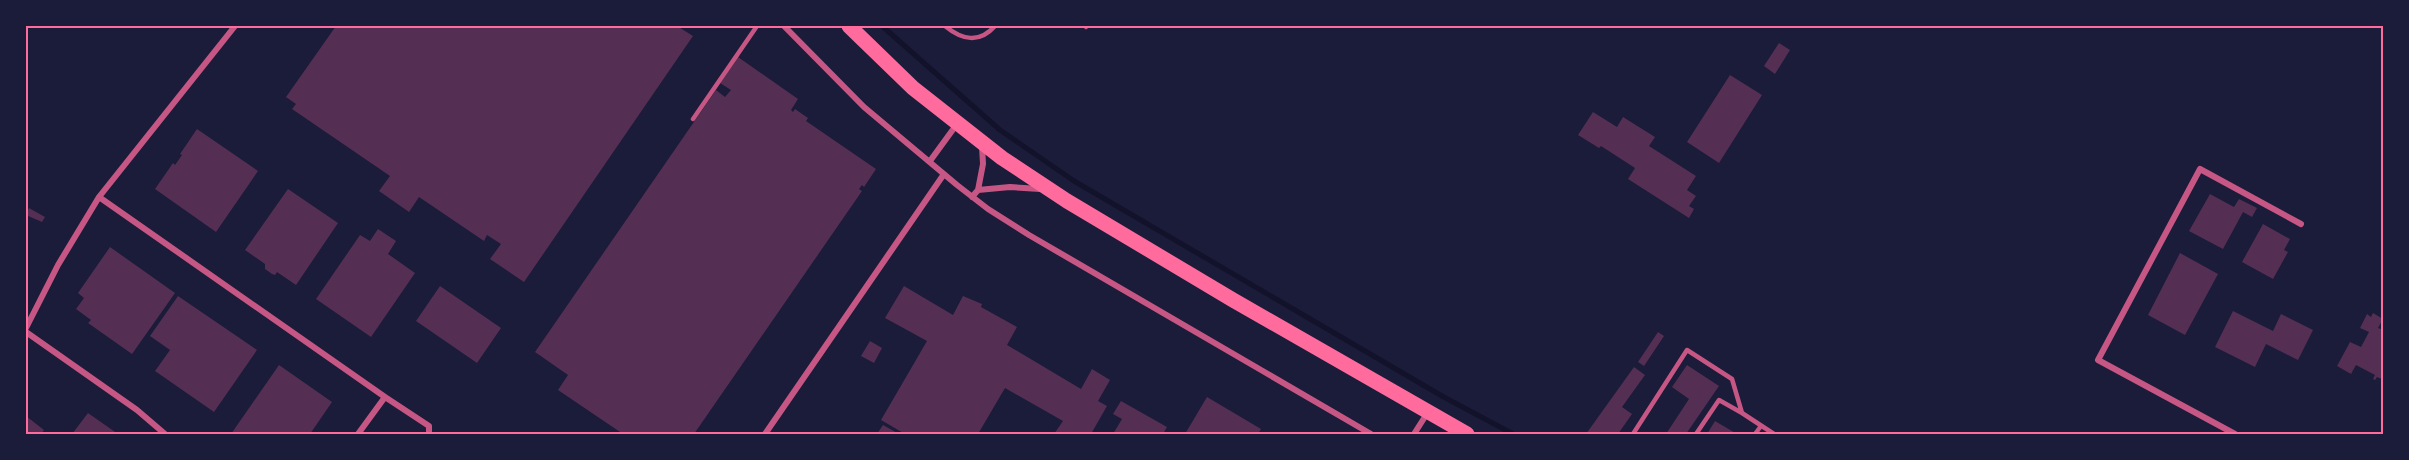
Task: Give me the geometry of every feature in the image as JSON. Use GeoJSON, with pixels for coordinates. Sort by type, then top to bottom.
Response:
{"type":"FeatureCollection","features":[{"type":"Feature","properties":{"kind":"main road"},"geometry":{"type":"LineString","coordinates":[[849,26],[905,81],[957,124],[1052,191],[1233,300],[1467,435]]}},
{"type":"Feature","properties":{"kind":"street"},"geometry":{"type":"LineString","coordinates":[[165,435],[137,410],[26,330],[58,265],[99,197],[235,26]]}},
{"type":"Feature","properties":{"kind":"street"},"geometry":{"type":"LineString","coordinates":[[784,26],[864,107],[972,196],[1029,235],[1371,435]]}},
{"type":"Feature","properties":{"kind":"street"},"geometry":{"type":"LineString","coordinates":[[930,161],[957,124]]}},
{"type":"Feature","properties":{"kind":"street"},"geometry":{"type":"LineString","coordinates":[[972,196],[978,190],[983,164],[982,143]]}},
{"type":"Feature","properties":{"kind":"street"},"geometry":{"type":"LineString","coordinates":[[2235,435],[2098,360],[2200,169],[2301,224]]}},
{"type":"Feature","properties":{"kind":"street"},"geometry":{"type":"LineString","coordinates":[[765,435],[944,174]]}},
{"type":"Feature","properties":{"kind":"street"},"geometry":{"type":"LineString","coordinates":[[978,190],[1010,187],[1052,191]]}},
{"type":"Feature","properties":{"kind":"street"},"geometry":{"type":"LineString","coordinates":[[99,197],[429,426],[429,435]]}},
{"type":"Feature","properties":{"kind":"street"},"geometry":{"type":"LineString","coordinates":[[358,435],[385,397]]}},
{"type":"Feature","properties":{"kind":"street"},"geometry":{"type":"LineString","coordinates":[[1414,435],[1428,412]]}},
{"type":"Feature","properties":{"kind":"lane"},"geometry":{"type":"LineString","coordinates":[[693,119],[757,26]]}},
{"type":"Feature","properties":{"kind":"lane"},"geometry":{"type":"LineString","coordinates":[[945,26],[955,34],[972,40],[988,33],[995,26]]}},
{"type":"Feature","properties":{"kind":"lane"},"geometry":{"type":"LineString","coordinates":[[1633,435],[1687,350],[1732,379],[1742,414]]}},
{"type":"Feature","properties":{"kind":"lane"},"geometry":{"type":"LineString","coordinates":[[1696,435],[1719,400],[1774,435]]}},
{"type":"Feature","properties":{"kind":"lane"},"geometry":{"type":"LineString","coordinates":[[1755,435],[1761,426]]}},
{"type":"Feature","properties":{"kind":"building"},"geometry":{"type":"Polygon","coordinates":[[[336,26],[677,26],[693,36],[524,282],[490,259],[501,244],[487,235],[484,241],[419,197],[409,212],[379,191],[390,176],[292,109],[296,104],[286,97],[336,26]]]}},
{"type":"Feature","properties":{"kind":"building"},"geometry":{"type":"Polygon","coordinates":[[[1779,43],[1790,50],[1775,74],[1764,66],[1779,43]]]}},
{"type":"Feature","properties":{"kind":"building"},"geometry":{"type":"Polygon","coordinates":[[[738,57],[798,99],[791,110],[793,112],[795,109],[808,118],[806,121],[876,169],[864,187],[862,185],[859,189],[862,191],[694,434],[631,434],[630,432],[623,434],[558,390],[568,375],[535,352],[716,90],[725,97],[731,90],[720,83],[738,57]]]}},
{"type":"Feature","properties":{"kind":"building"},"geometry":{"type":"Polygon","coordinates":[[[1730,75],[1762,95],[1719,163],[1687,142],[1730,75]]]}},
{"type":"Feature","properties":{"kind":"building"},"geometry":{"type":"Polygon","coordinates":[[[1593,112],[1617,127],[1623,117],[1655,137],[1649,146],[1696,176],[1687,190],[1696,196],[1689,206],[1694,209],[1689,218],[1628,179],[1635,168],[1601,146],[1599,148],[1578,135],[1593,112]]]}},
{"type":"Feature","properties":{"kind":"building"},"geometry":{"type":"Polygon","coordinates":[[[197,129],[258,171],[216,232],[155,189],[173,163],[175,165],[182,155],[180,154],[197,129]]]}},
{"type":"Feature","properties":{"kind":"building"},"geometry":{"type":"Polygon","coordinates":[[[288,189],[338,223],[296,285],[277,272],[275,275],[272,274],[265,269],[265,264],[245,250],[288,189]]]}},
{"type":"Feature","properties":{"kind":"building"},"geometry":{"type":"Polygon","coordinates":[[[2210,194],[2234,207],[2239,199],[2257,208],[2252,217],[2243,212],[2223,249],[2189,231],[2210,194]]]}},
{"type":"Feature","properties":{"kind":"building"},"geometry":{"type":"Polygon","coordinates":[[[29,208],[45,217],[42,222],[26,215],[29,208]]]}},
{"type":"Feature","properties":{"kind":"building"},"geometry":{"type":"Polygon","coordinates":[[[2263,224],[2290,239],[2284,250],[2288,252],[2273,279],[2242,262],[2263,224]]]}},
{"type":"Feature","properties":{"kind":"building"},"geometry":{"type":"Polygon","coordinates":[[[378,229],[396,241],[388,254],[415,273],[371,337],[316,299],[360,235],[370,241],[378,229]]]}},
{"type":"Feature","properties":{"kind":"building"},"geometry":{"type":"Polygon","coordinates":[[[110,247],[175,293],[132,354],[88,323],[91,320],[76,309],[84,298],[78,293],[110,247]]]}},
{"type":"Feature","properties":{"kind":"building"},"geometry":{"type":"Polygon","coordinates":[[[2180,253],[2218,274],[2185,335],[2148,315],[2180,253]]]}},
{"type":"Feature","properties":{"kind":"building"},"geometry":{"type":"Polygon","coordinates":[[[440,286],[501,328],[477,363],[416,321],[440,286]]]}},
{"type":"Feature","properties":{"kind":"building"},"geometry":{"type":"Polygon","coordinates":[[[904,286],[953,315],[963,296],[982,304],[981,307],[1017,327],[1007,345],[1081,389],[1092,369],[1110,380],[1098,401],[1107,406],[1091,434],[1054,434],[1063,421],[1005,388],[978,434],[905,434],[881,420],[927,341],[885,318],[904,286]]]}},
{"type":"Feature","properties":{"kind":"building"},"geometry":{"type":"Polygon","coordinates":[[[178,296],[257,350],[214,412],[155,371],[170,350],[150,336],[178,296]]]}},
{"type":"Feature","properties":{"kind":"building"},"geometry":{"type":"Polygon","coordinates":[[[2233,311],[2273,331],[2281,314],[2313,330],[2298,360],[2266,344],[2255,367],[2215,347],[2233,311]]]}},
{"type":"Feature","properties":{"kind":"building"},"geometry":{"type":"Polygon","coordinates":[[[2373,313],[2383,319],[2378,328],[2384,330],[2382,371],[2384,377],[2382,379],[2377,377],[2375,380],[2373,379],[2375,375],[2356,365],[2351,374],[2337,366],[2350,342],[2361,347],[2369,332],[2360,328],[2367,314],[2371,317],[2373,313]]]}},
{"type":"Feature","properties":{"kind":"building"},"geometry":{"type":"Polygon","coordinates":[[[1658,332],[1664,336],[1644,366],[1638,362],[1658,332]]]}},
{"type":"Feature","properties":{"kind":"building"},"geometry":{"type":"Polygon","coordinates":[[[870,341],[882,348],[874,363],[861,356],[870,341]]]}},
{"type":"Feature","properties":{"kind":"building"},"geometry":{"type":"Polygon","coordinates":[[[279,365],[332,402],[310,434],[231,434],[279,365]]]}},
{"type":"Feature","properties":{"kind":"building"},"geometry":{"type":"Polygon","coordinates":[[[1687,365],[1719,386],[1686,434],[1666,434],[1689,399],[1672,387],[1687,365]]]}},
{"type":"Feature","properties":{"kind":"building"},"geometry":{"type":"Polygon","coordinates":[[[1634,367],[1645,375],[1622,407],[1632,414],[1618,434],[1586,434],[1634,367]]]}},
{"type":"Feature","properties":{"kind":"building"},"geometry":{"type":"Polygon","coordinates":[[[1207,397],[1261,429],[1258,434],[1185,434],[1207,397]]]}},
{"type":"Feature","properties":{"kind":"building"},"geometry":{"type":"Polygon","coordinates":[[[1121,401],[1167,427],[1163,434],[1113,434],[1122,419],[1113,414],[1121,401]]]}},
{"type":"Feature","properties":{"kind":"building"},"geometry":{"type":"Polygon","coordinates":[[[88,413],[118,434],[72,434],[88,413]]]}},
{"type":"Feature","properties":{"kind":"building"},"geometry":{"type":"Polygon","coordinates":[[[26,416],[44,430],[41,434],[26,434],[26,416]]]}},
{"type":"Feature","properties":{"kind":"building"},"geometry":{"type":"Polygon","coordinates":[[[1715,421],[1737,434],[1707,434],[1715,421]]]}},
{"type":"Feature","properties":{"kind":"building"},"geometry":{"type":"Polygon","coordinates":[[[883,425],[899,434],[877,434],[883,425]]]}},
{"type":"Feature","properties":{"kind":"waterway"},"geometry":{"type":"LineString","coordinates":[[882,26],[1000,130],[1074,181],[1442,396],[1513,434]]}}]}
